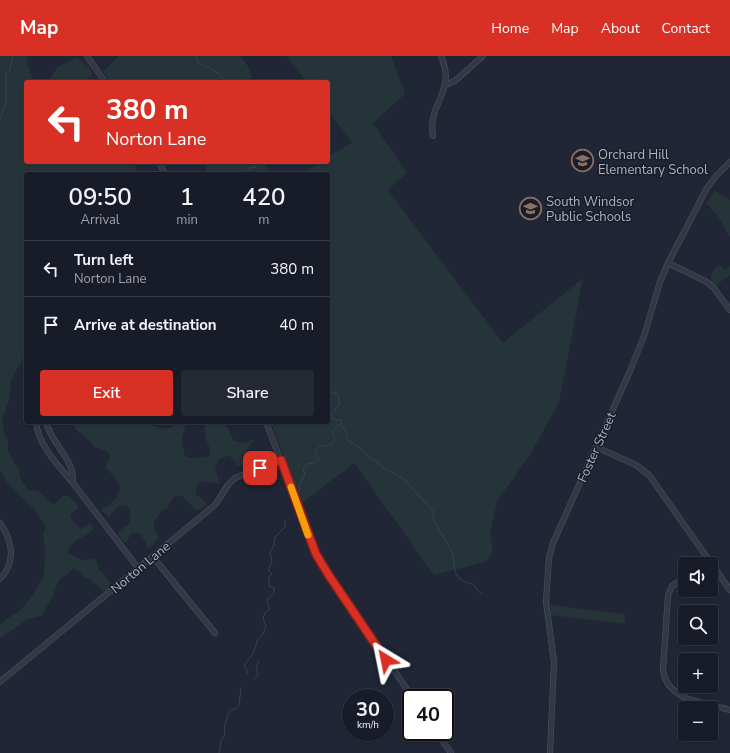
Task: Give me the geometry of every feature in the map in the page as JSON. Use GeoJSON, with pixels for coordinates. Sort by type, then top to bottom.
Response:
{"type":"FeatureCollection","features":[{"type":"Feature","properties":{"kind":"street"},"geometry":{"type":"LineString","coordinates":[[87,56],[104,80]]}},
{"type":"Feature","properties":{"kind":"street"},"geometry":{"type":"LineString","coordinates":[[433,136],[431,127],[433,117],[446,85],[447,77],[441,56]]}},
{"type":"Feature","properties":{"kind":"street"},"geometry":{"type":"LineString","coordinates":[[446,85],[456,80],[483,56]]}},
{"type":"Feature","properties":{"kind":"street","name":"Foster Street"},"geometry":{"type":"LineString","coordinates":[[550,753],[554,662],[546,602],[549,558],[558,530],[644,336],[660,282],[668,263],[707,188],[716,176],[730,162]]}},
{"type":"Feature","properties":{"kind":"street"},"geometry":{"type":"LineString","coordinates":[[668,263],[705,281],[713,287],[730,310]]}},
{"type":"Feature","properties":{"kind":"street"},"geometry":{"type":"LineString","coordinates":[[36,424],[40,440],[138,568]]}},
{"type":"Feature","properties":{"kind":"street"},"geometry":{"type":"LineString","coordinates":[[46,424],[48,430],[68,460],[73,476],[72,483]]}},
{"type":"Feature","properties":{"kind":"street"},"geometry":{"type":"LineString","coordinates":[[267,424],[316,554],[328,574],[407,689]]}},
{"type":"Feature","properties":{"kind":"street"},"geometry":{"type":"LineString","coordinates":[[596,447],[636,465],[649,475],[707,557]]}},
{"type":"Feature","properties":{"kind":"street","name":"Norton Lane"},"geometry":{"type":"LineString","coordinates":[[0,682],[215,505],[228,485],[235,478],[281,460]]}},
{"type":"Feature","properties":{"kind":"street"},"geometry":{"type":"LineString","coordinates":[[0,523],[7,533],[12,549],[10,562],[4,576],[0,580]]}},
{"type":"Feature","properties":{"kind":"street"},"geometry":{"type":"LineString","coordinates":[[153,557],[215,632]]}},
{"type":"Feature","properties":{"kind":"street"},"geometry":{"type":"LineString","coordinates":[[718,573],[730,590]]}},
{"type":"Feature","properties":{"kind":"street"},"geometry":{"type":"LineString","coordinates":[[678,582],[672,586],[668,595],[663,670],[664,678],[674,693],[686,698],[730,710]]}},
{"type":"Feature","properties":{"kind":"street"},"geometry":{"type":"LineString","coordinates":[[442,741],[451,753]]}},
{"type":"Feature","properties":{"kind":"shaded area"},"geometry":{"type":"Polygon","coordinates":[[[0,56],[27,56],[27,62],[32,80],[24,80],[24,164],[134,164],[136,172],[24,172],[24,356],[11,380],[9,400],[2,420],[5,435],[8,441],[8,450],[15,465],[20,470],[19,476],[28,490],[38,491],[54,505],[62,496],[68,496],[78,505],[78,509],[70,514],[73,522],[81,529],[90,523],[94,527],[91,532],[75,541],[68,549],[68,553],[84,561],[91,558],[96,560],[99,569],[111,584],[107,590],[103,591],[91,579],[86,578],[74,569],[59,580],[52,598],[41,616],[28,619],[0,638],[0,624],[22,609],[44,576],[45,548],[43,536],[46,526],[33,508],[8,484],[0,470],[0,56]]]}},
{"type":"Feature","properties":{"kind":"shaded area"},"geometry":{"type":"Polygon","coordinates":[[[119,56],[240,56],[250,69],[252,80],[109,80],[103,72],[119,56]]]}},
{"type":"Feature","properties":{"kind":"shaded area"},"geometry":{"type":"Polygon","coordinates":[[[286,56],[391,56],[405,94],[373,123],[407,173],[388,190],[503,343],[583,278],[559,402],[530,455],[497,501],[490,534],[493,551],[485,562],[434,575],[354,463],[301,504],[272,424],[330,424],[330,172],[305,172],[317,164],[330,164],[330,156],[352,142],[330,114],[330,80],[304,80],[286,56]]]}},
{"type":"Feature","properties":{"kind":"shaded area"},"geometry":{"type":"Polygon","coordinates":[[[77,58],[89,67],[93,74],[86,80],[48,80],[58,67],[77,58]]]}},
{"type":"Feature","properties":{"kind":"shaded area"},"geometry":{"type":"Polygon","coordinates":[[[204,164],[264,164],[269,172],[206,172],[204,164]]]}},
{"type":"Feature","properties":{"kind":"shaded area"},"geometry":{"type":"Polygon","coordinates":[[[716,191],[730,200],[730,237],[717,215],[706,203],[716,191]]]}},
{"type":"Feature","properties":{"kind":"shaded area"},"geometry":{"type":"Polygon","coordinates":[[[718,265],[725,270],[730,266],[730,275],[716,285],[711,282],[711,275],[718,265]]]}},
{"type":"Feature","properties":{"kind":"shaded area"},"geometry":{"type":"Polygon","coordinates":[[[74,424],[150,424],[165,429],[171,428],[172,424],[186,424],[182,437],[184,454],[188,458],[207,457],[210,455],[210,448],[206,439],[205,427],[202,424],[226,424],[234,441],[243,444],[253,440],[255,441],[250,444],[248,450],[242,455],[244,465],[237,466],[235,461],[228,455],[218,460],[215,468],[220,484],[202,481],[198,483],[195,494],[206,502],[206,505],[197,511],[182,496],[179,495],[173,498],[167,508],[161,511],[154,522],[154,527],[159,538],[149,549],[139,533],[132,533],[126,542],[122,541],[118,534],[121,529],[129,524],[130,521],[130,512],[126,505],[118,506],[109,517],[102,511],[103,507],[109,505],[114,500],[120,487],[117,480],[105,467],[110,457],[108,452],[93,446],[90,441],[75,429],[74,424]]]}},
{"type":"Feature","properties":{"kind":"shaded area"},"geometry":{"type":"Polygon","coordinates":[[[551,605],[625,614],[625,624],[551,615],[551,605]]]}},
{"type":"Feature","properties":{"kind":"waterway"},"geometry":{"type":"LineString","coordinates":[[0,119],[6,104],[6,74],[9,72],[13,56]]}},
{"type":"Feature","properties":{"kind":"waterway"},"geometry":{"type":"LineString","coordinates":[[196,56],[198,63],[214,70],[224,80]]}},
{"type":"Feature","properties":{"kind":"waterway"},"geometry":{"type":"LineString","coordinates":[[249,172],[248,171],[250,168],[255,167],[254,164]]}},
{"type":"Feature","properties":{"kind":"waterway"},"geometry":{"type":"LineString","coordinates":[[330,391],[338,395],[340,404],[330,416]]}},
{"type":"Feature","properties":{"kind":"waterway"},"geometry":{"type":"LineString","coordinates":[[330,416],[333,420],[341,420],[342,427],[347,434],[347,440],[363,450],[370,459],[377,461],[382,467],[403,478],[434,512],[432,517],[452,553],[455,570],[458,577],[473,584],[481,593]]}},
{"type":"Feature","properties":{"kind":"waterway"},"geometry":{"type":"LineString","coordinates":[[297,495],[300,489],[299,486],[305,474],[303,469],[308,464],[315,463],[319,458],[315,453],[320,446],[331,445],[335,439],[333,434],[334,429],[336,426],[340,425]]}},
{"type":"Feature","properties":{"kind":"waterway"},"geometry":{"type":"LineString","coordinates":[[247,674],[245,664],[253,654],[258,639],[263,634],[266,627],[263,618],[265,613],[270,609],[267,602],[268,598],[274,594],[274,588],[269,586],[269,576],[272,574],[268,570],[272,562],[270,552],[274,545],[275,537],[285,527],[285,521]]}},
{"type":"Feature","properties":{"kind":"waterway"},"geometry":{"type":"LineString","coordinates":[[254,679],[258,676],[256,668],[259,661]]}},
{"type":"Feature","properties":{"kind":"waterway"},"geometry":{"type":"LineString","coordinates":[[219,753],[221,741],[225,735],[225,726],[230,710],[237,708],[239,705],[241,688]]}},
{"type":"Feature","properties":{"kind":"slow traffic"},"geometry":{"type":"LineString","coordinates":[[291,487],[308,535]]}},
{"type":"Feature","properties":{"kind":"place","name":"Orchard Hill Elementary School"},"geometry":{"type":"Point","coordinates":[583,161]}},
{"type":"Feature","properties":{"kind":"place","name":"South Windsor Public Schools"},"geometry":{"type":"Point","coordinates":[531,208]}},
{"type":"Feature","properties":{"kind":"route"},"geometry":{"type":"LineString","coordinates":[[260,468],[281,460],[308,536],[316,554],[386,660]]}}]}
